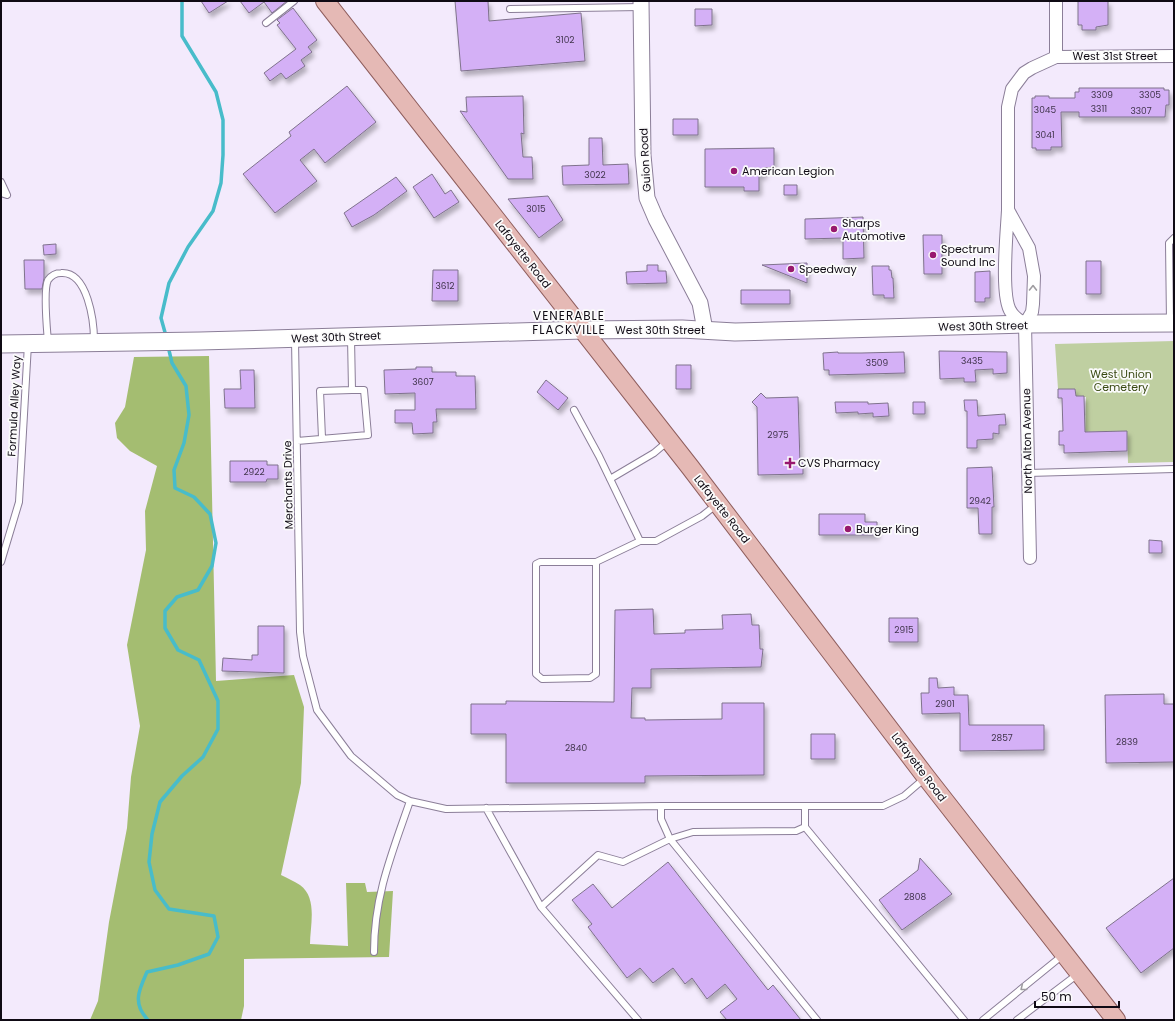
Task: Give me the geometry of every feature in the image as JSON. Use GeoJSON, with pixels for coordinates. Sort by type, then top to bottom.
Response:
{"type":"FeatureCollection","features":[{"type":"Feature","properties":{"kind":"main road","name":"Lafayette Road"},"geometry":{"type":"LineString","coordinates":[[325,1],[669,440],[926,777],[1116,1020]]}},
{"type":"Feature","properties":{"kind":"main road","name":"West 30th Street"},"geometry":{"type":"LineString","coordinates":[[1,344],[200,341],[583,330],[705,330],[735,332],[1024,324],[1172,323]]}},
{"type":"Feature","properties":{"kind":"street"},"geometry":{"type":"LineString","coordinates":[[1024,324],[1011,312],[1006,298],[1005,262],[1008,210],[1008,107],[1009,98],[1017,80],[1036,66],[1056,57],[1056,1]]}},
{"type":"Feature","properties":{"kind":"street","name":"Guion Road"},"geometry":{"type":"LineString","coordinates":[[641,4],[643,155],[647,198],[656,219],[700,303],[705,330]]}},
{"type":"Feature","properties":{"kind":"street","name":"West 31st Street"},"geometry":{"type":"LineString","coordinates":[[1056,57],[1174,56]]}},
{"type":"Feature","properties":{"kind":"street","name":"North Alton Avenue"},"geometry":{"type":"LineString","coordinates":[[1008,210],[1025,238],[1033,270],[1032,312],[1024,324],[1030,558]]}},
{"type":"Feature","properties":{"kind":"lane"},"geometry":{"type":"LineString","coordinates":[[266,23],[294,1]]}},
{"type":"Feature","properties":{"kind":"lane"},"geometry":{"type":"LineString","coordinates":[[510,9],[641,4]]}},
{"type":"Feature","properties":{"kind":"lane"},"geometry":{"type":"LineString","coordinates":[[1,182],[7,195],[1,193]]}},
{"type":"Feature","properties":{"kind":"lane"},"geometry":{"type":"LineString","coordinates":[[1172,323],[1169,243],[1174,238]]}},
{"type":"Feature","properties":{"kind":"lane"},"geometry":{"type":"LineString","coordinates":[[48,343],[46,298],[47,281],[51,276],[59,273],[66,273],[75,277],[82,286],[92,314],[94,342]]}},
{"type":"Feature","properties":{"kind":"lane"},"geometry":{"type":"LineString","coordinates":[[351,336],[352,390]]}},
{"type":"Feature","properties":{"kind":"lane","name":"Merchants Drive"},"geometry":{"type":"LineString","coordinates":[[295,338],[300,632],[303,656],[317,710],[351,756],[398,795],[410,800],[446,809],[661,806],[883,806],[904,796],[926,777]]}},
{"type":"Feature","properties":{"kind":"lane","name":"Formula Alley Way"},"geometry":{"type":"LineString","coordinates":[[1,562],[19,502],[28,344]]}},
{"type":"Feature","properties":{"kind":"lane"},"geometry":{"type":"LineString","coordinates":[[297,441],[368,435],[364,390],[320,391],[322,438]]}},
{"type":"Feature","properties":{"kind":"lane"},"geometry":{"type":"LineString","coordinates":[[574,410],[640,541]]}},
{"type":"Feature","properties":{"kind":"lane"},"geometry":{"type":"LineString","coordinates":[[610,479],[654,453],[669,440]]}},
{"type":"Feature","properties":{"kind":"lane"},"geometry":{"type":"LineString","coordinates":[[1028,473],[1174,468]]}},
{"type":"Feature","properties":{"kind":"lane"},"geometry":{"type":"LineString","coordinates":[[596,562],[596,674],[590,678],[542,679],[536,674],[536,564],[540,562],[596,562],[640,541],[656,541],[702,516],[718,504]]}},
{"type":"Feature","properties":{"kind":"lane"},"geometry":{"type":"LineString","coordinates":[[374,952],[375,916],[382,883],[410,800]]}},
{"type":"Feature","properties":{"kind":"lane"},"geometry":{"type":"LineString","coordinates":[[661,806],[661,819],[670,839],[817,1020]]}},
{"type":"Feature","properties":{"kind":"lane"},"geometry":{"type":"LineString","coordinates":[[805,806],[805,827],[964,1020]]}},
{"type":"Feature","properties":{"kind":"lane"},"geometry":{"type":"LineString","coordinates":[[486,808],[541,907],[638,1020]]}},
{"type":"Feature","properties":{"kind":"lane"},"geometry":{"type":"LineString","coordinates":[[541,907],[598,855],[623,862],[670,839],[693,832],[796,831],[805,827]]}},
{"type":"Feature","properties":{"kind":"lane"},"geometry":{"type":"LineString","coordinates":[[983,1020],[1064,954]]}},
{"type":"Feature","properties":{"kind":"lane"},"geometry":{"type":"LineString","coordinates":[[1017,1020],[1079,973]]}},
{"type":"Feature","properties":{"kind":"green space","name":"West Union Cemetery"},"geometry":{"type":"Polygon","coordinates":[[[1174,341],[1174,462],[1128,463],[1127,431],[1085,432],[1086,397],[1076,397],[1075,389],[1058,389],[1055,344],[1174,341]]]}},
{"type":"Feature","properties":{"kind":"green space"},"geometry":{"type":"Polygon","coordinates":[[[209,356],[216,681],[294,675],[304,707],[301,783],[281,875],[300,885],[309,897],[312,913],[310,944],[348,946],[346,883],[365,883],[367,892],[393,891],[389,957],[244,959],[244,1006],[241,1020],[90,1020],[98,1001],[109,922],[127,828],[131,777],[140,726],[127,645],[146,550],[145,511],[157,466],[130,451],[117,438],[115,423],[125,407],[134,357],[209,356]]]}},
{"type":"Feature","properties":{"kind":"building"},"geometry":{"type":"Polygon","coordinates":[[[201,1],[228,1],[209,13],[201,1]]]}},
{"type":"Feature","properties":{"kind":"building"},"geometry":{"type":"Polygon","coordinates":[[[240,1],[287,1],[272,13],[264,2],[249,13],[240,1]]]}},
{"type":"Feature","properties":{"kind":"building"},"geometry":{"type":"Polygon","coordinates":[[[455,1],[488,1],[489,21],[581,13],[585,61],[461,71],[455,1]]]}},
{"type":"Feature","properties":{"kind":"building"},"geometry":{"type":"Polygon","coordinates":[[[1078,1],[1108,1],[1108,25],[1096,27],[1096,30],[1082,30],[1082,25],[1078,25],[1078,1]]]}},
{"type":"Feature","properties":{"kind":"building"},"geometry":{"type":"Polygon","coordinates":[[[293,8],[317,40],[308,47],[312,52],[301,60],[305,66],[286,79],[281,73],[270,81],[264,73],[296,49],[277,25],[280,23],[277,20],[293,8]]]}},
{"type":"Feature","properties":{"kind":"building"},"geometry":{"type":"Polygon","coordinates":[[[695,9],[712,9],[712,25],[695,26],[695,9]]]}},
{"type":"Feature","properties":{"kind":"building"},"geometry":{"type":"Polygon","coordinates":[[[347,86],[376,122],[325,163],[314,149],[300,160],[317,181],[275,213],[243,174],[291,136],[289,132],[347,86]]]}},
{"type":"Feature","properties":{"kind":"building"},"geometry":{"type":"Polygon","coordinates":[[[1079,88],[1164,88],[1164,90],[1169,90],[1169,105],[1166,105],[1165,117],[1079,117],[1079,112],[1061,112],[1062,147],[1051,147],[1051,150],[1036,150],[1036,148],[1032,148],[1032,98],[1035,98],[1035,96],[1049,96],[1049,98],[1075,98],[1075,92],[1079,92],[1079,88]]]}},
{"type":"Feature","properties":{"kind":"building"},"geometry":{"type":"Polygon","coordinates":[[[523,96],[524,134],[521,133],[523,157],[532,157],[533,179],[508,179],[460,111],[467,112],[466,97],[523,96]]]}},
{"type":"Feature","properties":{"kind":"building"},"geometry":{"type":"Polygon","coordinates":[[[673,119],[698,119],[698,135],[673,135],[673,119]]]}},
{"type":"Feature","properties":{"kind":"building"},"geometry":{"type":"Polygon","coordinates":[[[589,138],[602,138],[603,165],[628,164],[629,184],[563,185],[562,166],[589,165],[589,138]]]}},
{"type":"Feature","properties":{"kind":"building","name":"American Legion"},"geometry":{"type":"Polygon","coordinates":[[[774,148],[774,167],[764,168],[764,175],[759,175],[759,191],[744,191],[744,187],[705,187],[705,149],[774,148]]]}},
{"type":"Feature","properties":{"kind":"building"},"geometry":{"type":"Polygon","coordinates":[[[432,174],[445,194],[451,190],[459,202],[434,218],[413,187],[432,174]]]}},
{"type":"Feature","properties":{"kind":"building"},"geometry":{"type":"Polygon","coordinates":[[[396,177],[407,191],[374,215],[352,227],[344,213],[396,177]]]}},
{"type":"Feature","properties":{"kind":"building"},"geometry":{"type":"Polygon","coordinates":[[[784,185],[797,185],[797,195],[784,195],[784,185]]]}},
{"type":"Feature","properties":{"kind":"building"},"geometry":{"type":"Polygon","coordinates":[[[548,196],[563,220],[539,238],[508,199],[548,196]]]}},
{"type":"Feature","properties":{"kind":"building","name":"Sharps Automotive"},"geometry":{"type":"Polygon","coordinates":[[[863,217],[864,258],[843,259],[843,238],[805,239],[805,219],[863,217]]]}},
{"type":"Feature","properties":{"kind":"building","name":"Spectrum Sound Inc"},"geometry":{"type":"Polygon","coordinates":[[[923,235],[942,235],[942,274],[924,274],[923,235]]]}},
{"type":"Feature","properties":{"kind":"building"},"geometry":{"type":"Polygon","coordinates":[[[56,244],[56,254],[44,255],[43,245],[56,244]]]}},
{"type":"Feature","properties":{"kind":"building"},"geometry":{"type":"Polygon","coordinates":[[[24,260],[44,260],[44,278],[42,289],[25,289],[24,260]]]}},
{"type":"Feature","properties":{"kind":"building"},"geometry":{"type":"Polygon","coordinates":[[[1086,261],[1101,261],[1101,294],[1086,294],[1086,261]]]}},
{"type":"Feature","properties":{"kind":"building"},"geometry":{"type":"Polygon","coordinates":[[[807,263],[807,283],[762,265],[807,263]]]}},
{"type":"Feature","properties":{"kind":"building"},"geometry":{"type":"Polygon","coordinates":[[[647,265],[658,265],[658,271],[666,271],[667,283],[627,284],[626,272],[647,271],[647,265]]]}},
{"type":"Feature","properties":{"kind":"building"},"geometry":{"type":"Polygon","coordinates":[[[872,266],[889,266],[889,270],[891,270],[893,278],[894,298],[884,298],[884,295],[873,295],[872,266]]]}},
{"type":"Feature","properties":{"kind":"building"},"geometry":{"type":"Polygon","coordinates":[[[433,270],[458,270],[458,301],[432,301],[433,270]]]}},
{"type":"Feature","properties":{"kind":"building"},"geometry":{"type":"Polygon","coordinates":[[[990,271],[990,298],[985,298],[985,302],[975,302],[975,272],[990,271]]]}},
{"type":"Feature","properties":{"kind":"building"},"geometry":{"type":"Polygon","coordinates":[[[741,290],[790,290],[790,304],[741,304],[741,290]]]}},
{"type":"Feature","properties":{"kind":"building"},"geometry":{"type":"Polygon","coordinates":[[[939,351],[1007,352],[1007,373],[993,374],[993,369],[975,370],[976,382],[964,382],[964,378],[940,379],[939,351]]]}},
{"type":"Feature","properties":{"kind":"building"},"geometry":{"type":"Polygon","coordinates":[[[904,352],[905,373],[829,375],[829,370],[824,370],[823,353],[904,352]]]}},
{"type":"Feature","properties":{"kind":"building"},"geometry":{"type":"Polygon","coordinates":[[[676,365],[691,365],[691,389],[676,389],[676,365]]]}},
{"type":"Feature","properties":{"kind":"building"},"geometry":{"type":"Polygon","coordinates":[[[416,367],[432,367],[432,372],[456,372],[456,376],[475,376],[476,409],[436,409],[437,422],[433,422],[433,433],[413,434],[412,423],[395,423],[395,410],[415,410],[415,393],[385,394],[384,370],[416,369],[416,367]]]}},
{"type":"Feature","properties":{"kind":"building"},"geometry":{"type":"Polygon","coordinates":[[[240,370],[254,370],[255,408],[225,408],[224,389],[241,389],[240,370]]]}},
{"type":"Feature","properties":{"kind":"building"},"geometry":{"type":"Polygon","coordinates":[[[546,380],[568,398],[558,410],[537,392],[546,380]]]}},
{"type":"Feature","properties":{"kind":"building"},"geometry":{"type":"Polygon","coordinates":[[[1058,389],[1075,389],[1076,396],[1084,396],[1085,432],[1127,431],[1127,451],[1064,453],[1064,445],[1059,445],[1059,431],[1063,431],[1062,398],[1058,398],[1058,389]]]}},
{"type":"Feature","properties":{"kind":"building","name":"CVS Pharmacy"},"geometry":{"type":"Polygon","coordinates":[[[761,393],[766,398],[798,397],[800,463],[803,463],[803,474],[758,475],[757,407],[752,402],[761,393]]]}},
{"type":"Feature","properties":{"kind":"building"},"geometry":{"type":"Polygon","coordinates":[[[964,400],[977,400],[978,416],[1005,414],[1006,425],[999,425],[999,434],[993,433],[993,439],[977,440],[977,448],[967,448],[967,411],[965,411],[964,400]]]}},
{"type":"Feature","properties":{"kind":"building"},"geometry":{"type":"Polygon","coordinates":[[[835,402],[868,402],[868,404],[888,403],[889,416],[873,417],[873,413],[858,414],[858,412],[836,413],[835,402]]]}},
{"type":"Feature","properties":{"kind":"building"},"geometry":{"type":"Polygon","coordinates":[[[913,402],[925,402],[925,414],[913,414],[913,402]]]}},
{"type":"Feature","properties":{"kind":"building"},"geometry":{"type":"Polygon","coordinates":[[[230,461],[267,461],[267,465],[278,465],[278,479],[267,479],[266,482],[230,482],[230,461]]]}},
{"type":"Feature","properties":{"kind":"building"},"geometry":{"type":"Polygon","coordinates":[[[992,467],[994,507],[992,507],[992,534],[979,534],[978,508],[967,508],[967,468],[992,467]]]}},
{"type":"Feature","properties":{"kind":"building","name":"Burger King"},"geometry":{"type":"Polygon","coordinates":[[[819,514],[865,514],[865,522],[877,522],[877,535],[819,535],[819,514]]]}},
{"type":"Feature","properties":{"kind":"building"},"geometry":{"type":"Polygon","coordinates":[[[1149,540],[1162,541],[1162,553],[1149,553],[1149,540]]]}},
{"type":"Feature","properties":{"kind":"building"},"geometry":{"type":"Polygon","coordinates":[[[653,609],[654,634],[685,633],[685,630],[723,629],[722,615],[751,614],[752,625],[759,625],[760,649],[763,649],[761,667],[651,669],[651,688],[632,688],[631,718],[645,718],[645,720],[722,719],[722,703],[764,703],[764,775],[645,776],[645,783],[506,783],[506,734],[471,734],[471,704],[506,704],[506,701],[614,702],[615,610],[653,609]]]}},
{"type":"Feature","properties":{"kind":"building"},"geometry":{"type":"Polygon","coordinates":[[[889,618],[918,618],[918,642],[889,642],[889,618]]]}},
{"type":"Feature","properties":{"kind":"building"},"geometry":{"type":"Polygon","coordinates":[[[258,626],[284,626],[284,673],[222,671],[223,658],[252,660],[252,655],[258,655],[258,626]]]}},
{"type":"Feature","properties":{"kind":"building"},"geometry":{"type":"Polygon","coordinates":[[[929,678],[937,678],[938,688],[954,687],[954,695],[968,695],[969,725],[1044,725],[1044,750],[960,751],[960,713],[922,714],[921,693],[929,693],[929,678]]]}},
{"type":"Feature","properties":{"kind":"building"},"geometry":{"type":"Polygon","coordinates":[[[1164,694],[1164,704],[1174,704],[1174,762],[1106,763],[1105,695],[1164,694]]]}},
{"type":"Feature","properties":{"kind":"building"},"geometry":{"type":"Polygon","coordinates":[[[811,734],[835,734],[835,759],[811,759],[811,734]]]}},
{"type":"Feature","properties":{"kind":"building"},"geometry":{"type":"Polygon","coordinates":[[[920,858],[952,894],[902,930],[879,900],[918,870],[920,858]]]}},
{"type":"Feature","properties":{"kind":"building"},"geometry":{"type":"Polygon","coordinates":[[[668,862],[768,990],[773,985],[801,1020],[727,1020],[720,1012],[737,999],[725,984],[707,999],[692,978],[685,984],[673,968],[653,983],[640,968],[627,978],[588,927],[592,924],[572,900],[593,884],[612,908],[668,862]]]}},
{"type":"Feature","properties":{"kind":"building"},"geometry":{"type":"Polygon","coordinates":[[[1174,878],[1174,948],[1141,973],[1106,928],[1174,878]]]}},
{"type":"Feature","properties":{"kind":"waterway"},"geometry":{"type":"LineString","coordinates":[[166,336],[161,318],[169,283],[188,247],[213,211],[221,183],[223,155],[223,120],[216,92],[182,36],[182,1]]}},
{"type":"Feature","properties":{"kind":"waterway"},"geometry":{"type":"LineString","coordinates":[[148,1020],[140,1008],[138,996],[147,972],[178,965],[209,954],[218,937],[214,916],[169,909],[155,890],[149,862],[152,834],[160,802],[182,776],[203,757],[218,729],[218,701],[199,660],[178,650],[165,628],[165,611],[177,597],[198,590],[212,566],[216,543],[210,514],[194,497],[175,488],[174,470],[184,443],[189,415],[186,386],[172,363],[168,346]]}},
{"type":"Feature","properties":{"kind":"place","name":"American Legion"},"geometry":{"type":"Point","coordinates":[734,171]}},
{"type":"Feature","properties":{"kind":"place","name":"Sharps Automotive"},"geometry":{"type":"Point","coordinates":[834,229]}},
{"type":"Feature","properties":{"kind":"place","name":"Spectrum Sound Inc"},"geometry":{"type":"Point","coordinates":[933,255]}},
{"type":"Feature","properties":{"kind":"place","name":"Speedway"},"geometry":{"type":"Point","coordinates":[791,269]}},
{"type":"Feature","properties":{"kind":"place","name":"CVS Pharmacy"},"geometry":{"type":"Point","coordinates":[790,463]}},
{"type":"Feature","properties":{"kind":"place","name":"Burger King"},"geometry":{"type":"Point","coordinates":[848,529]}},
{"type":"Feature","properties":{"kind":"district","name":"VENERABLE FLACKVILLE"},"geometry":{"type":"Point","coordinates":[569,323]}}]}
